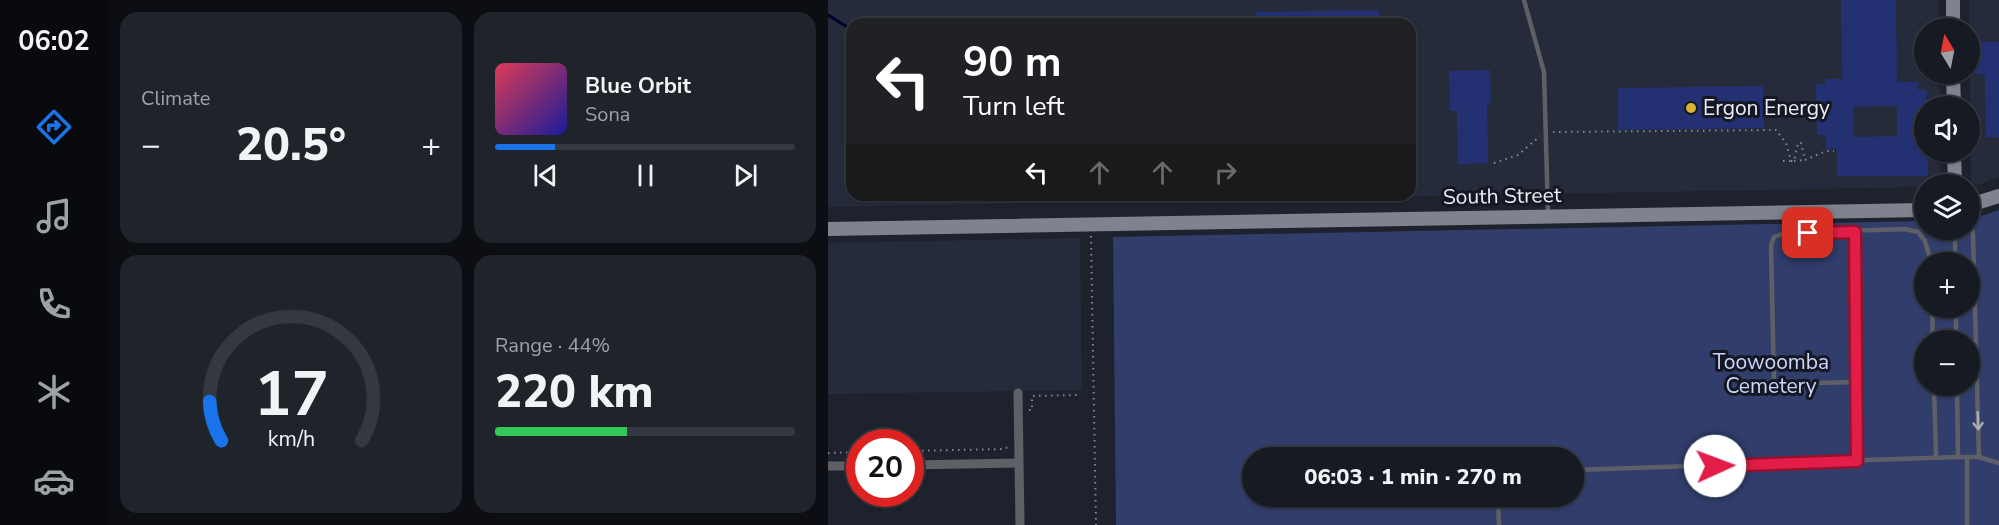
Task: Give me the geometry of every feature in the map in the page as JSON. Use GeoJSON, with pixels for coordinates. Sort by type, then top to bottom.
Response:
{"type":"FeatureCollection","features":[{"type":"Feature","properties":{"kind":"street"},"geometry":{"type":"LineString","coordinates":[[1953,0],[1953,18]]}},
{"type":"Feature","properties":{"kind":"street"},"geometry":{"type":"LineString","coordinates":[[1980,202],[1999,196]]}},
{"type":"Feature","properties":{"kind":"street","name":"South Street"},"geometry":{"type":"LineString","coordinates":[[828,230],[1914,210]]}},
{"type":"Feature","properties":{"kind":"street"},"geometry":{"type":"LineString","coordinates":[[1018,393],[1020,525]]}},
{"type":"Feature","properties":{"kind":"street"},"geometry":{"type":"LineString","coordinates":[[924,465],[1018,464]]}},
{"type":"Feature","properties":{"kind":"street"},"geometry":{"type":"LineString","coordinates":[[828,466],[846,466]]}},
{"type":"Feature","properties":{"kind":"lane"},"geometry":{"type":"LineString","coordinates":[[1524,0],[1544,72],[1549,216]]}},
{"type":"Feature","properties":{"kind":"lane"},"geometry":{"type":"LineString","coordinates":[[1856,382],[1774,384],[1771,246],[1774,237],[1785,233],[1905,230],[1918,232],[1925,241],[1928,252]]}},
{"type":"Feature","properties":{"kind":"lane"},"geometry":{"type":"LineString","coordinates":[[1855,232],[1857,461]]}},
{"type":"Feature","properties":{"kind":"lane"},"geometry":{"type":"LineString","coordinates":[[1973,240],[1979,457]]}},
{"type":"Feature","properties":{"kind":"lane"},"geometry":{"type":"LineString","coordinates":[[1934,396],[1936,457]]}},
{"type":"Feature","properties":{"kind":"lane"},"geometry":{"type":"LineString","coordinates":[[1957,396],[1958,457]]}},
{"type":"Feature","properties":{"kind":"lane"},"geometry":{"type":"LineString","coordinates":[[1584,470],[1936,457],[1979,457],[1999,464]]}},
{"type":"Feature","properties":{"kind":"lane"},"geometry":{"type":"LineString","coordinates":[[1967,457],[1967,525]]}},
{"type":"Feature","properties":{"kind":"lane"},"geometry":{"type":"LineString","coordinates":[[1498,507],[1499,525]]}},
{"type":"Feature","properties":{"kind":"path"},"geometry":{"type":"LineString","coordinates":[[1494,163],[1518,155],[1546,132],[1776,130],[1786,143],[1793,161]]}},
{"type":"Feature","properties":{"kind":"path"},"geometry":{"type":"LineString","coordinates":[[1793,161],[1798,143],[1801,142],[1805,160]]}},
{"type":"Feature","properties":{"kind":"path"},"geometry":{"type":"LineString","coordinates":[[1783,161],[1805,160],[1834,151]]}},
{"type":"Feature","properties":{"kind":"path"},"geometry":{"type":"LineString","coordinates":[[1091,225],[1096,525]]}},
{"type":"Feature","properties":{"kind":"path"},"geometry":{"type":"LineString","coordinates":[[1018,410],[1032,410],[1032,396],[1080,395]]}},
{"type":"Feature","properties":{"kind":"path"},"geometry":{"type":"LineString","coordinates":[[1009,437],[1009,447]]}},
{"type":"Feature","properties":{"kind":"path"},"geometry":{"type":"LineString","coordinates":[[828,453],[846,452]]}},
{"type":"Feature","properties":{"kind":"shaded area"},"geometry":{"type":"Polygon","coordinates":[[[828,0],[1938,0],[1939,18],[1914,18],[1914,84],[1939,84],[1940,96],[1914,96],[1914,162],[1940,162],[1941,174],[1914,174],[1914,187],[1416,196],[1416,18],[846,18],[846,201],[1157,201],[828,207],[828,0]]]}},
{"type":"Feature","properties":{"kind":"shaded area"},"geometry":{"type":"Polygon","coordinates":[[[1969,0],[1999,0],[1999,177],[1980,184],[1980,174],[1971,174],[1971,162],[1980,162],[1980,96],[1970,96],[1970,84],[1980,84],[1980,18],[1969,18],[1969,0]]]}},
{"type":"Feature","properties":{"kind":"shaded area"},"geometry":{"type":"Polygon","coordinates":[[[1080,238],[1082,390],[828,394],[828,243],[1080,238]]]}},
{"type":"Feature","properties":{"kind":"green space","name":"Toowoomba Cemetery"},"geometry":{"type":"Polygon","coordinates":[[[1999,210],[1999,525],[1116,525],[1113,237],[1914,221],[1914,240],[1980,240],[1980,217],[1999,210]]]}},
{"type":"Feature","properties":{"kind":"building"},"geometry":{"type":"Polygon","coordinates":[[[1841,0],[1896,0],[1897,82],[1914,82],[1918,84],[1918,90],[1927,90],[1927,96],[1914,96],[1914,162],[1928,162],[1928,174],[1837,176],[1837,149],[1826,149],[1826,135],[1817,135],[1816,84],[1825,84],[1825,79],[1842,79],[1841,0]],[[1897,106],[1853,107],[1854,137],[1897,136],[1897,106]]]}},
{"type":"Feature","properties":{"kind":"building"},"geometry":{"type":"Polygon","coordinates":[[[1379,10],[1379,18],[1256,18],[1255,12],[1379,10]]]}},
{"type":"Feature","properties":{"kind":"building"},"geometry":{"type":"Polygon","coordinates":[[[1980,42],[1999,42],[1999,137],[1986,137],[1985,74],[1980,74],[1980,42]]]}},
{"type":"Feature","properties":{"kind":"building"},"geometry":{"type":"Polygon","coordinates":[[[1490,70],[1491,103],[1487,103],[1488,163],[1458,164],[1457,111],[1450,111],[1449,71],[1490,70]]]}},
{"type":"Feature","properties":{"kind":"building","name":"Ergon Energy"},"geometry":{"type":"Polygon","coordinates":[[[1763,86],[1764,128],[1618,130],[1618,88],[1763,86]]]}},
{"type":"Feature","properties":{"kind":"waterway"},"geometry":{"type":"LineString","coordinates":[[828,15],[846,26]]}},
{"type":"Feature","properties":{"kind":"place","name":"Ergon Energy"},"geometry":{"type":"Point","coordinates":[1691,108]}},
{"type":"Feature","properties":{"kind":"route"},"geometry":{"type":"LineString","coordinates":[[1715,466],[1857,461],[1855,232],[1808,233]]}}]}
